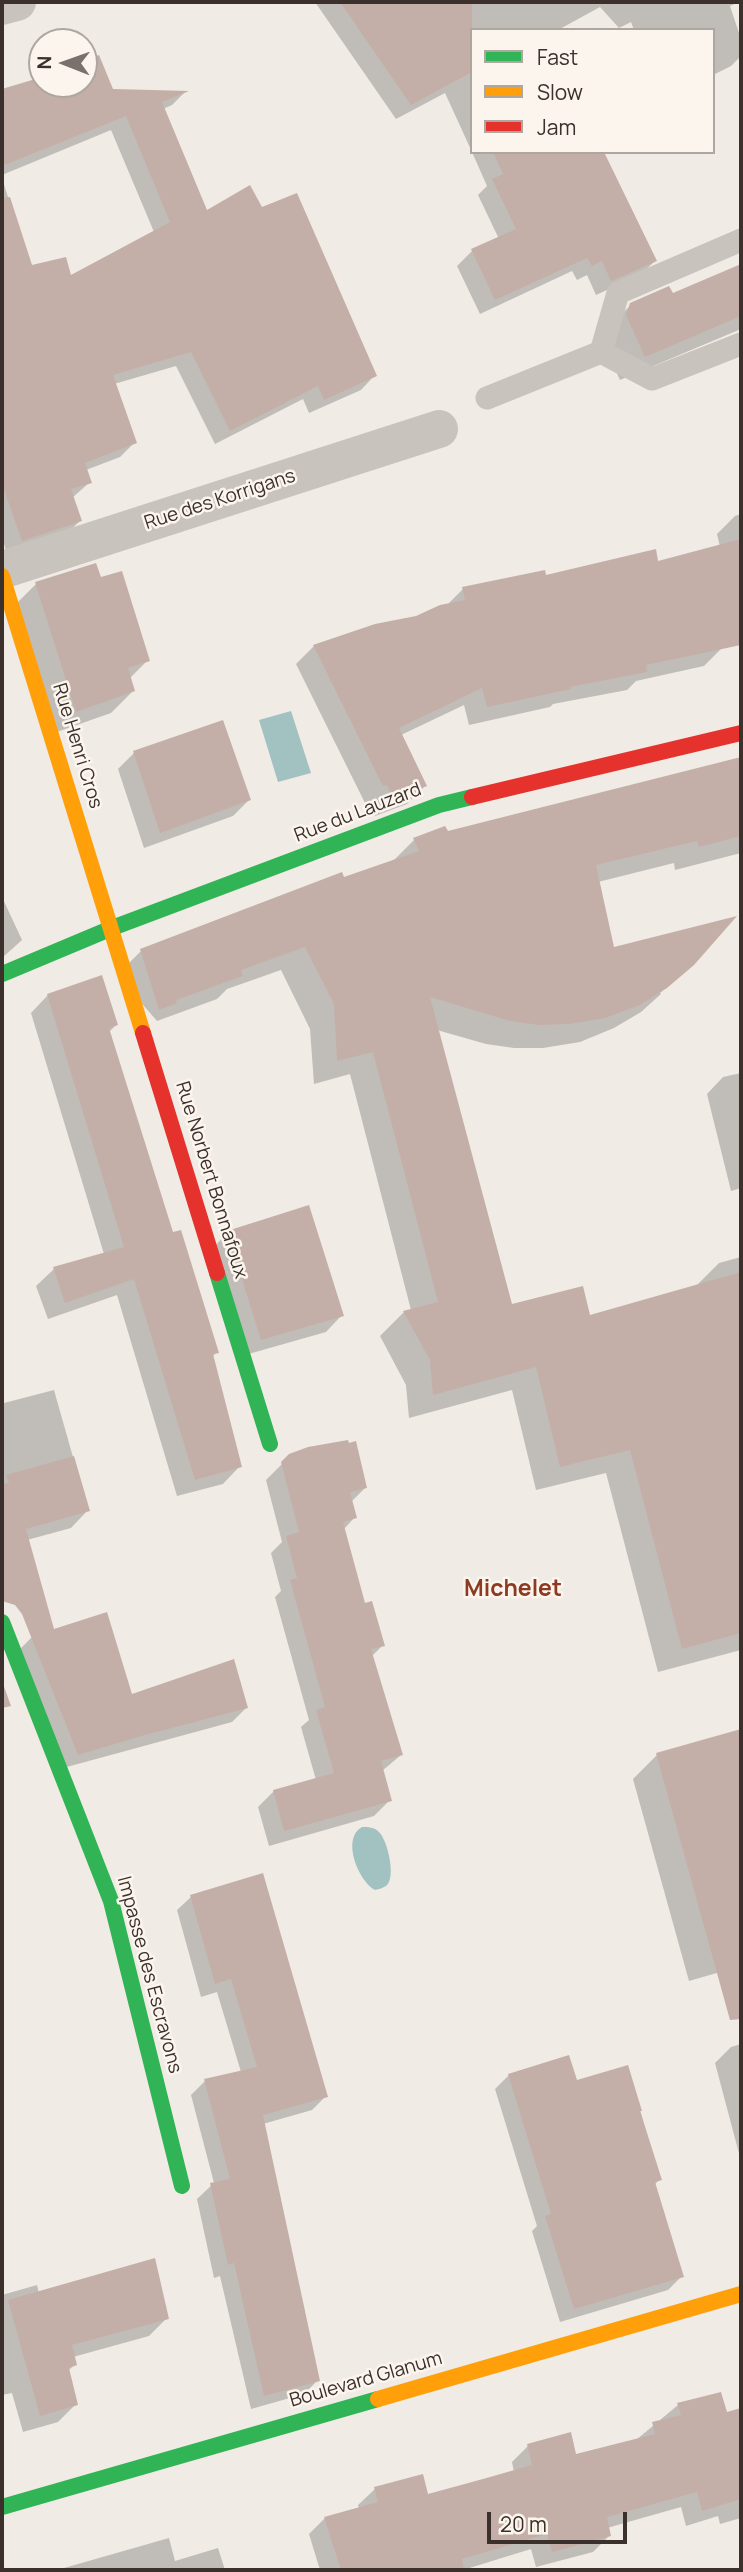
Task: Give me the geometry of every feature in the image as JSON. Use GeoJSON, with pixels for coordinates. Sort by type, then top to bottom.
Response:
{"type":"FeatureCollection","features":[{"type":"Feature","properties":{"kind":"street"},"geometry":{"type":"LineString","coordinates":[[2,6],[17,2]]}},
{"type":"Feature","properties":{"kind":"street","name":"Rue des Korrigans"},"geometry":{"type":"LineString","coordinates":[[2,573],[439,429]]}},
{"type":"Feature","properties":{"kind":"street","name":"Rue Henri Cros"},"geometry":{"type":"LineString","coordinates":[[2,573],[112,928]]}},
{"type":"Feature","properties":{"kind":"street","name":"Rue du Lauzard"},"geometry":{"type":"LineString","coordinates":[[2,974],[112,928],[439,805],[741,733]]}},
{"type":"Feature","properties":{"kind":"street","name":"Rue Norbert Bonnafoux"},"geometry":{"type":"LineString","coordinates":[[112,928],[270,1444]]}},
{"type":"Feature","properties":{"kind":"street","name":"Impasse des Escravons"},"geometry":{"type":"LineString","coordinates":[[2,1622],[111,1901],[182,2186]]}},
{"type":"Feature","properties":{"kind":"street","name":"Boulevard Glanum"},"geometry":{"type":"LineString","coordinates":[[2,2508],[741,2294]]}},
{"type":"Feature","properties":{"kind":"lane"},"geometry":{"type":"LineString","coordinates":[[601,352],[618,293],[741,240]]}},
{"type":"Feature","properties":{"kind":"lane"},"geometry":{"type":"LineString","coordinates":[[487,398],[601,352],[652,379],[741,344]]}},
{"type":"Feature","properties":{"kind":"water"},"geometry":{"type":"Polygon","coordinates":[[[291,711],[311,773],[278,782],[259,720],[291,711]]]}},
{"type":"Feature","properties":{"kind":"water"},"geometry":{"type":"Polygon","coordinates":[[[362,1827],[373,1828],[379,1832],[390,1859],[389,1882],[385,1887],[375,1890],[363,1878],[354,1859],[353,1840],[362,1827]]]}},
{"type":"Feature","properties":{"kind":"building"},"geometry":{"type":"Polygon","coordinates":[[[340,2],[472,2],[470,73],[411,105],[340,2]]]}},
{"type":"Feature","properties":{"kind":"building"},"geometry":{"type":"Polygon","coordinates":[[[98,55],[113,89],[189,91],[162,102],[207,210],[250,185],[262,207],[297,193],[377,376],[324,400],[318,386],[230,431],[191,352],[113,375],[137,443],[85,463],[92,483],[71,489],[82,521],[22,541],[2,484],[2,198],[10,197],[32,265],[66,257],[71,275],[170,222],[126,116],[2,166],[2,89],[28,81],[28,98],[98,98],[98,55]]]}},
{"type":"Feature","properties":{"kind":"building"},"geometry":{"type":"Polygon","coordinates":[[[494,154],[605,154],[657,261],[611,281],[602,261],[592,266],[587,258],[495,300],[471,249],[516,229],[492,179],[503,174],[494,154]]]}},
{"type":"Feature","properties":{"kind":"building"},"geometry":{"type":"Polygon","coordinates":[[[741,264],[741,316],[645,357],[626,315],[630,303],[669,286],[673,293],[741,264]]]}},
{"type":"Feature","properties":{"kind":"building"},"geometry":{"type":"Polygon","coordinates":[[[741,539],[741,645],[646,665],[647,672],[487,707],[482,688],[399,728],[427,786],[393,799],[387,785],[383,786],[313,645],[375,624],[416,616],[440,605],[465,600],[462,587],[545,570],[546,575],[656,549],[658,561],[741,539]]]}},
{"type":"Feature","properties":{"kind":"building"},"geometry":{"type":"Polygon","coordinates":[[[96,563],[101,577],[122,571],[150,661],[128,668],[135,691],[76,712],[35,582],[96,563]]]}},
{"type":"Feature","properties":{"kind":"building"},"geometry":{"type":"Polygon","coordinates":[[[223,720],[251,800],[160,833],[133,751],[223,720]]]}},
{"type":"Feature","properties":{"kind":"building"},"geometry":{"type":"Polygon","coordinates":[[[741,757],[741,836],[699,847],[697,841],[596,865],[614,947],[737,916],[694,965],[667,988],[640,1005],[605,1018],[569,1024],[539,1025],[510,1021],[430,997],[512,1304],[583,1286],[590,1315],[741,1272],[741,1633],[682,1649],[630,1450],[560,1467],[536,1367],[433,1395],[430,1360],[403,1311],[438,1302],[373,1052],[337,1061],[334,1004],[305,947],[241,970],[243,976],[176,1000],[177,1003],[159,1010],[140,949],[342,872],[344,877],[419,851],[413,838],[445,826],[448,831],[741,757]]]}},
{"type":"Feature","properties":{"kind":"building"},"geometry":{"type":"Polygon","coordinates":[[[102,975],[118,1025],[109,1028],[173,1232],[181,1230],[219,1353],[213,1354],[242,1467],[195,1480],[134,1279],[65,1303],[53,1267],[124,1247],[47,994],[102,975]]]}},
{"type":"Feature","properties":{"kind":"building"},"geometry":{"type":"Polygon","coordinates":[[[309,1205],[344,1316],[261,1340],[227,1231],[309,1205]]]}},
{"type":"Feature","properties":{"kind":"building"},"geometry":{"type":"Polygon","coordinates":[[[348,1440],[349,1443],[356,1441],[367,1488],[350,1492],[357,1518],[343,1522],[365,1603],[372,1601],[385,1646],[371,1649],[403,1755],[381,1761],[392,1801],[284,1831],[273,1790],[334,1773],[316,1710],[325,1707],[290,1580],[297,1578],[286,1536],[299,1532],[281,1462],[289,1454],[308,1447],[348,1440]]]}},
{"type":"Feature","properties":{"kind":"building"},"geometry":{"type":"Polygon","coordinates":[[[74,1456],[90,1511],[26,1529],[54,1629],[107,1612],[132,1694],[234,1659],[248,1708],[78,1755],[22,1614],[15,1605],[2,1601],[2,1484],[9,1483],[6,1475],[74,1456]]]}},
{"type":"Feature","properties":{"kind":"building"},"geometry":{"type":"Polygon","coordinates":[[[2,1681],[11,1706],[2,1708],[2,1681]]]}},
{"type":"Feature","properties":{"kind":"building"},"geometry":{"type":"Polygon","coordinates":[[[741,1729],[741,2019],[730,2020],[656,1753],[741,1729]]]}},
{"type":"Feature","properties":{"kind":"building"},"geometry":{"type":"Polygon","coordinates":[[[263,1873],[328,2097],[263,2115],[320,2381],[264,2396],[234,2263],[228,2265],[210,2183],[230,2179],[204,2079],[257,2067],[231,1979],[215,1984],[190,1895],[263,1873]]]}},
{"type":"Feature","properties":{"kind":"building"},"geometry":{"type":"Polygon","coordinates":[[[569,2055],[577,2080],[628,2065],[662,2180],[655,2182],[684,2277],[574,2309],[545,2216],[551,2214],[508,2074],[569,2055]]]}},
{"type":"Feature","properties":{"kind":"building"},"geometry":{"type":"Polygon","coordinates":[[[155,2258],[169,2319],[72,2345],[77,2365],[69,2368],[78,2405],[40,2416],[8,2300],[155,2258]]]}},
{"type":"Feature","properties":{"kind":"building"},"geometry":{"type":"Polygon","coordinates":[[[721,2392],[727,2412],[741,2408],[741,2499],[702,2511],[697,2492],[607,2517],[611,2536],[552,2552],[547,2534],[462,2559],[464,2570],[341,2570],[324,2517],[378,2502],[374,2487],[423,2474],[428,2494],[483,2479],[532,2465],[527,2444],[571,2432],[576,2454],[655,2434],[652,2422],[681,2415],[677,2403],[721,2392]]]}},
{"type":"Feature","properties":{"kind":"traffic: fast"},"geometry":{"type":"LineString","coordinates":[[2,974],[112,928],[439,805],[472,797]]}},
{"type":"Feature","properties":{"kind":"traffic: fast"},"geometry":{"type":"LineString","coordinates":[[217,1273],[270,1444]]}},
{"type":"Feature","properties":{"kind":"traffic: fast"},"geometry":{"type":"LineString","coordinates":[[2,1622],[111,1901],[182,2186]]}},
{"type":"Feature","properties":{"kind":"traffic: fast"},"geometry":{"type":"LineString","coordinates":[[2,2507],[378,2399]]}},
{"type":"Feature","properties":{"kind":"traffic: slow"},"geometry":{"type":"LineString","coordinates":[[2,576],[143,1033]]}},
{"type":"Feature","properties":{"kind":"traffic: slow"},"geometry":{"type":"LineString","coordinates":[[378,2399],[741,2294]]}},
{"type":"Feature","properties":{"kind":"traffic: jam"},"geometry":{"type":"LineString","coordinates":[[472,797],[741,733]]}},
{"type":"Feature","properties":{"kind":"traffic: jam"},"geometry":{"type":"LineString","coordinates":[[143,1033],[217,1273]]}},
{"type":"Feature","properties":{"kind":"district","name":"Michelet"},"geometry":{"type":"Point","coordinates":[513,1590]}}]}
